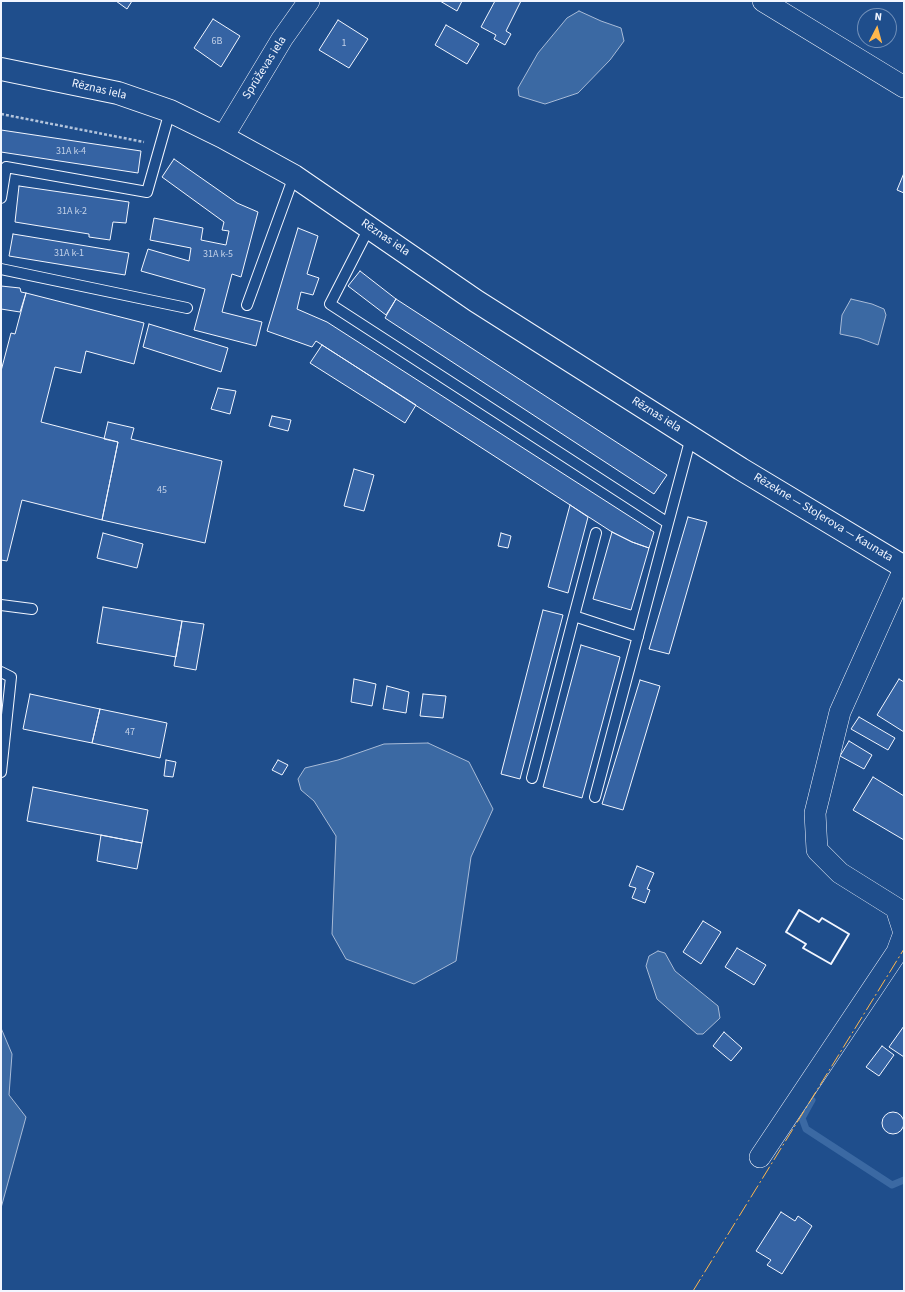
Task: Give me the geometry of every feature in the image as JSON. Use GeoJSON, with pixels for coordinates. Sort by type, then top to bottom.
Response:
{"type":"FeatureCollection","features":[{"type":"Feature","properties":{"kind":"main road","name":"Rēznas iela"},"geometry":{"type":"LineString","coordinates":[[1,69],[118,93],[170,111],[223,137],[294,176],[476,301],[741,469]]}},
{"type":"Feature","properties":{"kind":"main road","name":"Rēzekne — Stoļerova — Kaunata"},"geometry":{"type":"LineString","coordinates":[[741,469],[904,568]]}},
{"type":"Feature","properties":{"kind":"street","name":"Sprūževas iela"},"geometry":{"type":"LineString","coordinates":[[223,137],[282,39],[309,1]]}},
{"type":"Feature","properties":{"kind":"street"},"geometry":{"type":"LineString","coordinates":[[763,1],[904,87]]}},
{"type":"Feature","properties":{"kind":"street"},"geometry":{"type":"LineString","coordinates":[[760,1157],[897,952],[904,933],[896,908],[840,873],[817,850],[815,813],[840,712],[904,568]]}},
{"type":"Feature","properties":{"kind":"lane"},"geometry":{"type":"LineString","coordinates":[[1,198],[6,167],[147,192],[170,111]]}},
{"type":"Feature","properties":{"kind":"lane"},"geometry":{"type":"LineString","coordinates":[[247,305],[294,176]]}},
{"type":"Feature","properties":{"kind":"lane"},"geometry":{"type":"LineString","coordinates":[[369,228],[330,304],[668,523]]}},
{"type":"Feature","properties":{"kind":"lane"},"geometry":{"type":"LineString","coordinates":[[1,269],[187,308]]}},
{"type":"Feature","properties":{"kind":"lane"},"geometry":{"type":"LineString","coordinates":[[595,797],[691,437]]}},
{"type":"Feature","properties":{"kind":"lane"},"geometry":{"type":"LineString","coordinates":[[532,778],[596,533]]}},
{"type":"Feature","properties":{"kind":"lane"},"geometry":{"type":"LineString","coordinates":[[1,605],[32,609]]}},
{"type":"Feature","properties":{"kind":"lane"},"geometry":{"type":"LineString","coordinates":[[574,616],[638,637]]}},
{"type":"Feature","properties":{"kind":"lane"},"geometry":{"type":"LineString","coordinates":[[1,672],[11,676],[1,772]]}},
{"type":"Feature","properties":{"kind":"path"},"geometry":{"type":"LineString","coordinates":[[1,114],[160,145]]}},
{"type":"Feature","properties":{"kind":"water"},"geometry":{"type":"Polygon","coordinates":[[[579,11],[621,28],[624,41],[610,60],[578,93],[545,104],[519,96],[518,88],[538,53],[567,18],[579,11]]]}},
{"type":"Feature","properties":{"kind":"water"},"geometry":{"type":"Polygon","coordinates":[[[851,299],[872,304],[884,309],[886,315],[878,345],[859,338],[840,334],[842,315],[851,299]]]}},
{"type":"Feature","properties":{"kind":"water"},"geometry":{"type":"Polygon","coordinates":[[[428,743],[469,762],[493,809],[471,857],[456,961],[414,984],[346,959],[332,934],[336,836],[314,801],[301,790],[298,779],[305,768],[338,760],[384,744],[428,743]]]}},
{"type":"Feature","properties":{"kind":"water"},"geometry":{"type":"Polygon","coordinates":[[[658,951],[665,953],[675,971],[718,1006],[720,1018],[703,1034],[697,1034],[657,999],[646,966],[649,956],[658,951]]]}},
{"type":"Feature","properties":{"kind":"water"},"geometry":{"type":"Polygon","coordinates":[[[1,1028],[12,1054],[9,1095],[26,1117],[1,1208],[1,1028]]]}},
{"type":"Feature","properties":{"kind":"building"},"geometry":{"type":"Polygon","coordinates":[[[116,1],[132,1],[127,9],[116,1]]]}},
{"type":"Feature","properties":{"kind":"building"},"geometry":{"type":"Polygon","coordinates":[[[440,1],[462,1],[457,11],[440,1]]]}},
{"type":"Feature","properties":{"kind":"building"},"geometry":{"type":"Polygon","coordinates":[[[495,1],[521,1],[506,31],[511,34],[505,45],[494,39],[496,35],[481,27],[495,1]]]}},
{"type":"Feature","properties":{"kind":"building"},"geometry":{"type":"Polygon","coordinates":[[[213,19],[240,36],[221,67],[194,48],[213,19]]]}},
{"type":"Feature","properties":{"kind":"building"},"geometry":{"type":"Polygon","coordinates":[[[338,20],[368,39],[349,68],[319,50],[338,20]]]}},
{"type":"Feature","properties":{"kind":"building"},"geometry":{"type":"Polygon","coordinates":[[[446,25],[479,44],[467,64],[435,45],[446,25]]]}},
{"type":"Feature","properties":{"kind":"building"},"geometry":{"type":"Polygon","coordinates":[[[1,130],[141,151],[138,173],[1,152],[1,130]]]}},
{"type":"Feature","properties":{"kind":"building"},"geometry":{"type":"Polygon","coordinates":[[[174,159],[237,203],[258,212],[241,277],[232,274],[222,312],[262,322],[256,346],[194,330],[205,289],[141,271],[148,249],[189,261],[191,248],[150,240],[154,218],[203,228],[201,240],[226,245],[229,231],[222,230],[224,222],[162,177],[174,159]]]}},
{"type":"Feature","properties":{"kind":"building"},"geometry":{"type":"Polygon","coordinates":[[[904,173],[904,193],[897,190],[904,173]]]}},
{"type":"Feature","properties":{"kind":"building"},"geometry":{"type":"Polygon","coordinates":[[[19,186],[129,202],[126,223],[113,222],[110,240],[89,237],[89,234],[15,222],[19,186]]]}},
{"type":"Feature","properties":{"kind":"building"},"geometry":{"type":"Polygon","coordinates":[[[298,228],[318,236],[307,274],[319,278],[313,295],[301,292],[297,309],[327,322],[654,532],[649,548],[632,542],[612,532],[316,341],[312,347],[267,331],[298,228]]]}},
{"type":"Feature","properties":{"kind":"building"},"geometry":{"type":"Polygon","coordinates":[[[13,234],[129,253],[125,275],[9,256],[13,234]]]}},
{"type":"Feature","properties":{"kind":"building"},"geometry":{"type":"Polygon","coordinates":[[[360,271],[396,299],[386,315],[348,286],[360,271]]]}},
{"type":"Feature","properties":{"kind":"building"},"geometry":{"type":"Polygon","coordinates":[[[1,286],[20,288],[21,292],[26,293],[20,312],[1,309],[1,286]]]}},
{"type":"Feature","properties":{"kind":"building"},"geometry":{"type":"Polygon","coordinates":[[[26,293],[144,323],[134,364],[86,351],[81,373],[55,367],[41,422],[118,442],[102,520],[22,500],[7,561],[1,560],[1,371],[11,333],[15,334],[26,293]]]}},
{"type":"Feature","properties":{"kind":"building"},"geometry":{"type":"Polygon","coordinates":[[[396,299],[667,475],[654,494],[385,318],[396,299]]]}},
{"type":"Feature","properties":{"kind":"building"},"geometry":{"type":"Polygon","coordinates":[[[149,324],[228,348],[221,372],[143,347],[149,324]]]}},
{"type":"Feature","properties":{"kind":"building"},"geometry":{"type":"Polygon","coordinates":[[[322,345],[416,405],[405,423],[310,363],[322,345]]]}},
{"type":"Feature","properties":{"kind":"building"},"geometry":{"type":"Polygon","coordinates":[[[218,388],[236,391],[230,414],[211,409],[218,388]]]}},
{"type":"Feature","properties":{"kind":"building"},"geometry":{"type":"Polygon","coordinates":[[[272,416],[291,420],[288,431],[269,426],[272,416]]]}},
{"type":"Feature","properties":{"kind":"building"},"geometry":{"type":"Polygon","coordinates":[[[108,422],[134,428],[131,439],[222,461],[205,543],[102,520],[118,442],[104,439],[108,422]]]}},
{"type":"Feature","properties":{"kind":"building"},"geometry":{"type":"Polygon","coordinates":[[[354,469],[374,475],[364,511],[344,506],[354,469]]]}},
{"type":"Feature","properties":{"kind":"building"},"geometry":{"type":"Polygon","coordinates":[[[570,505],[588,517],[568,593],[548,587],[570,505]]]}},
{"type":"Feature","properties":{"kind":"building"},"geometry":{"type":"Polygon","coordinates":[[[688,517],[707,522],[669,654],[649,649],[688,517]]]}},
{"type":"Feature","properties":{"kind":"building"},"geometry":{"type":"Polygon","coordinates":[[[612,532],[632,542],[649,548],[631,610],[593,599],[612,532]]]}},
{"type":"Feature","properties":{"kind":"building"},"geometry":{"type":"Polygon","coordinates":[[[103,533],[143,544],[137,568],[97,558],[103,533]]]}},
{"type":"Feature","properties":{"kind":"building"},"geometry":{"type":"Polygon","coordinates":[[[501,533],[511,536],[508,548],[498,546],[501,533]]]}},
{"type":"Feature","properties":{"kind":"building"},"geometry":{"type":"Polygon","coordinates":[[[103,607],[182,621],[176,657],[97,643],[103,607]]]}},
{"type":"Feature","properties":{"kind":"building"},"geometry":{"type":"Polygon","coordinates":[[[543,610],[563,615],[520,779],[501,774],[543,610]]]}},
{"type":"Feature","properties":{"kind":"building"},"geometry":{"type":"Polygon","coordinates":[[[182,621],[204,624],[196,670],[174,666],[182,621]]]}},
{"type":"Feature","properties":{"kind":"building"},"geometry":{"type":"Polygon","coordinates":[[[581,645],[620,657],[582,798],[543,787],[581,645]]]}},
{"type":"Feature","properties":{"kind":"building"},"geometry":{"type":"Polygon","coordinates":[[[354,679],[376,684],[372,706],[351,702],[354,679]]]}},
{"type":"Feature","properties":{"kind":"building"},"geometry":{"type":"Polygon","coordinates":[[[899,679],[904,682],[904,732],[877,715],[899,679]]]}},
{"type":"Feature","properties":{"kind":"building"},"geometry":{"type":"Polygon","coordinates":[[[640,680],[660,686],[623,810],[602,804],[640,680]]]}},
{"type":"Feature","properties":{"kind":"building"},"geometry":{"type":"Polygon","coordinates":[[[387,686],[409,692],[406,713],[383,709],[387,686]]]}},
{"type":"Feature","properties":{"kind":"building"},"geometry":{"type":"Polygon","coordinates":[[[30,694],[100,709],[92,743],[23,729],[30,694]]]}},
{"type":"Feature","properties":{"kind":"building"},"geometry":{"type":"Polygon","coordinates":[[[423,694],[446,696],[443,718],[420,716],[423,694]]]}},
{"type":"Feature","properties":{"kind":"building"},"geometry":{"type":"Polygon","coordinates":[[[100,709],[167,723],[160,758],[92,743],[100,709]]]}},
{"type":"Feature","properties":{"kind":"building"},"geometry":{"type":"Polygon","coordinates":[[[859,717],[895,738],[888,750],[851,729],[859,717]]]}},
{"type":"Feature","properties":{"kind":"building"},"geometry":{"type":"Polygon","coordinates":[[[849,741],[872,755],[864,769],[840,756],[849,741]]]}},
{"type":"Feature","properties":{"kind":"building"},"geometry":{"type":"Polygon","coordinates":[[[166,760],[176,762],[173,777],[164,776],[166,760]]]}},
{"type":"Feature","properties":{"kind":"building"},"geometry":{"type":"Polygon","coordinates":[[[278,760],[288,765],[282,775],[272,770],[278,760]]]}},
{"type":"Feature","properties":{"kind":"building"},"geometry":{"type":"Polygon","coordinates":[[[873,777],[904,796],[904,840],[853,810],[873,777]]]}},
{"type":"Feature","properties":{"kind":"building"},"geometry":{"type":"Polygon","coordinates":[[[33,787],[148,810],[142,843],[27,821],[33,787]]]}},
{"type":"Feature","properties":{"kind":"building"},"geometry":{"type":"Polygon","coordinates":[[[101,835],[142,843],[137,869],[97,861],[101,835]]]}},
{"type":"Feature","properties":{"kind":"building"},"geometry":{"type":"Polygon","coordinates":[[[637,866],[654,873],[647,889],[650,890],[645,903],[632,898],[636,888],[629,886],[637,866]]]}},
{"type":"Feature","properties":{"kind":"building"},"geometry":{"type":"Polygon","coordinates":[[[703,921],[721,932],[701,964],[683,952],[703,921]]]}},
{"type":"Feature","properties":{"kind":"building"},"geometry":{"type":"Polygon","coordinates":[[[737,948],[766,965],[754,985],[725,967],[737,948]]]}},
{"type":"Feature","properties":{"kind":"building"},"geometry":{"type":"Polygon","coordinates":[[[904,1026],[904,1057],[889,1047],[904,1026]]]}},
{"type":"Feature","properties":{"kind":"building"},"geometry":{"type":"Polygon","coordinates":[[[724,1032],[742,1048],[731,1061],[713,1046],[724,1032]]]}},
{"type":"Feature","properties":{"kind":"building"},"geometry":{"type":"Polygon","coordinates":[[[882,1046],[894,1055],[879,1076],[866,1067],[882,1046]]]}},
{"type":"Feature","properties":{"kind":"building"},"geometry":{"type":"Polygon","coordinates":[[[889,1112],[897,1112],[904,1119],[904,1127],[897,1134],[889,1134],[882,1127],[882,1119],[889,1112]]]}},
{"type":"Feature","properties":{"kind":"building"},"geometry":{"type":"Polygon","coordinates":[[[781,1212],[795,1221],[798,1216],[812,1226],[782,1274],[767,1265],[771,1260],[756,1251],[781,1212]]]}},
{"type":"Feature","properties":{"kind":"waterway"},"geometry":{"type":"LineString","coordinates":[[812,1100],[802,1118],[806,1129],[892,1185],[904,1180]]}},
{"type":"Feature","properties":{"kind":"wall"},"geometry":{"type":"LineString","coordinates":[[799,910],[819,922],[822,918],[849,934],[831,964],[803,948],[806,944],[786,932],[799,910]]}},
{"type":"Feature","properties":{"kind":"power"},"geometry":{"type":"LineString","coordinates":[[693,1291],[904,949]]}}]}
